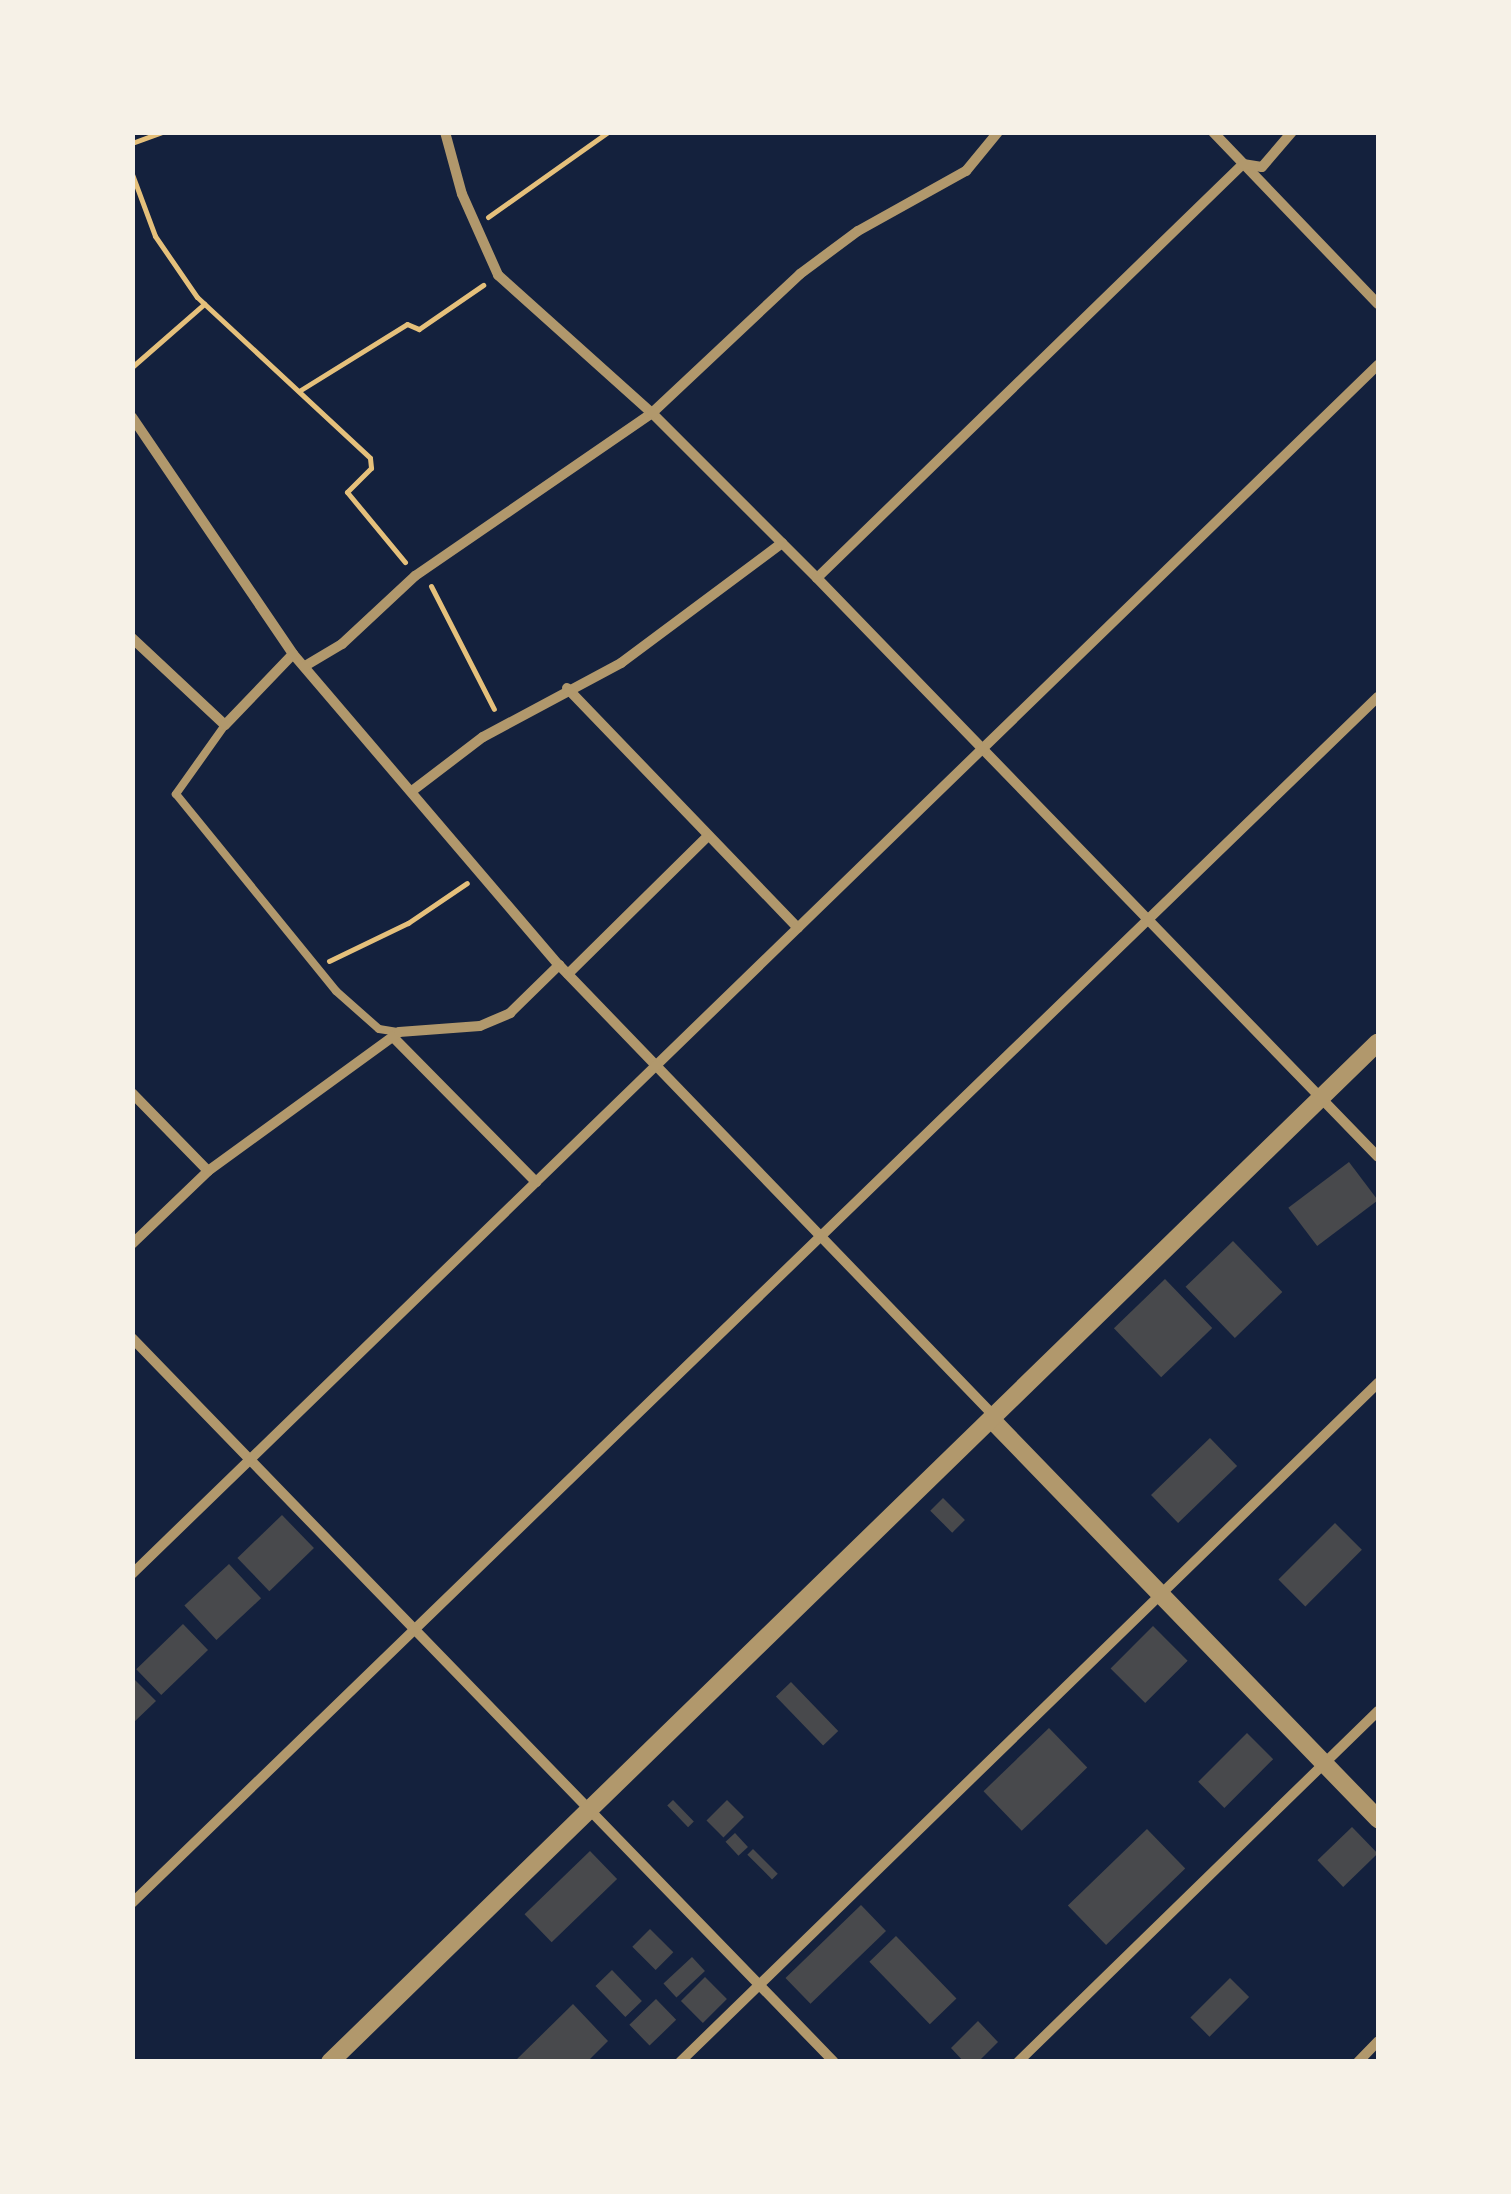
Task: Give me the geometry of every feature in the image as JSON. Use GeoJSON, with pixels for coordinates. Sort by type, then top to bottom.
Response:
{"type":"FeatureCollection","features":[{"type":"Feature","properties":{"kind":"street"},"geometry":{"type":"LineString","coordinates":[[445,132],[475,226],[498,274],[652,413],[817,578],[1378,1157]]}},
{"type":"Feature","properties":{"kind":"street"},"geometry":{"type":"LineString","coordinates":[[305,666],[342,644],[380,602],[420,572],[652,413],[800,274],[858,231],[966,171],[998,132]]}},
{"type":"Feature","properties":{"kind":"street"},"geometry":{"type":"LineString","coordinates":[[1212,132],[1378,304]]}},
{"type":"Feature","properties":{"kind":"street"},"geometry":{"type":"LineString","coordinates":[[1243,164],[1262,167],[1292,132]]}},
{"type":"Feature","properties":{"kind":"street"},"geometry":{"type":"LineString","coordinates":[[817,578],[1243,164]]}},
{"type":"Feature","properties":{"kind":"street"},"geometry":{"type":"LineString","coordinates":[[132,1574],[1378,364]]}},
{"type":"Feature","properties":{"kind":"street"},"geometry":{"type":"LineString","coordinates":[[132,416],[293,654],[564,969],[1378,1819]]}},
{"type":"Feature","properties":{"kind":"street"},"geometry":{"type":"LineString","coordinates":[[412,791],[504,725],[653,642],[782,543]]}},
{"type":"Feature","properties":{"kind":"street"},"geometry":{"type":"LineString","coordinates":[[132,638],[225,725],[293,654]]}},
{"type":"Feature","properties":{"kind":"street"},"geometry":{"type":"LineString","coordinates":[[566,688],[798,928]]}},
{"type":"Feature","properties":{"kind":"street"},"geometry":{"type":"LineString","coordinates":[[132,1903],[1378,696]]}},
{"type":"Feature","properties":{"kind":"street"},"geometry":{"type":"LineString","coordinates":[[132,1244],[208,1171],[396,1035],[480,1026],[510,1013],[564,969],[708,836]]}},
{"type":"Feature","properties":{"kind":"street"},"geometry":{"type":"LineString","coordinates":[[396,1035],[536,1182]]}},
{"type":"Feature","properties":{"kind":"street"},"geometry":{"type":"LineString","coordinates":[[330,2062],[1378,1042]]}},
{"type":"Feature","properties":{"kind":"street"},"geometry":{"type":"LineString","coordinates":[[132,1093],[208,1171]]}},
{"type":"Feature","properties":{"kind":"street"},"geometry":{"type":"LineString","coordinates":[[132,1338],[834,2062]]}},
{"type":"Feature","properties":{"kind":"street"},"geometry":{"type":"LineString","coordinates":[[680,2062],[1378,1382]]}},
{"type":"Feature","properties":{"kind":"street"},"geometry":{"type":"LineString","coordinates":[[1018,2062],[1378,1711]]}},
{"type":"Feature","properties":{"kind":"street"},"geometry":{"type":"LineString","coordinates":[[1358,2062],[1378,2042]]}},
{"type":"Feature","properties":{"kind":"lane"},"geometry":{"type":"LineString","coordinates":[[225,725],[176,794],[317,970],[361,1014],[396,1035]]}},
{"type":"Feature","properties":{"kind":"path"},"geometry":{"type":"LineString","coordinates":[[132,143],[163,132]]}},
{"type":"Feature","properties":{"kind":"path"},"geometry":{"type":"LineString","coordinates":[[475,226],[608,132]]}},
{"type":"Feature","properties":{"kind":"path"},"geometry":{"type":"LineString","coordinates":[[132,174],[165,254],[204,304],[370,458],[371,468],[347,492],[420,572],[504,725]]}},
{"type":"Feature","properties":{"kind":"path"},"geometry":{"type":"LineString","coordinates":[[299,390],[407,324],[419,329],[498,274]]}},
{"type":"Feature","properties":{"kind":"path"},"geometry":{"type":"LineString","coordinates":[[132,366],[204,304]]}},
{"type":"Feature","properties":{"kind":"path"},"geometry":{"type":"LineString","coordinates":[[317,970],[408,923],[482,873]]}},
{"type":"Feature","properties":{"kind":"building"},"geometry":{"type":"Polygon","coordinates":[[[1349,1162],[1378,1200],[1317,1246],[1288,1208],[1349,1162]]]}},
{"type":"Feature","properties":{"kind":"building"},"geometry":{"type":"Polygon","coordinates":[[[1233,1241],[1282,1292],[1235,1338],[1186,1287],[1233,1241]]]}},
{"type":"Feature","properties":{"kind":"building"},"geometry":{"type":"Polygon","coordinates":[[[1165,1279],[1212,1328],[1161,1377],[1114,1328],[1165,1279]]]}},
{"type":"Feature","properties":{"kind":"building"},"geometry":{"type":"Polygon","coordinates":[[[1210,1438],[1237,1466],[1178,1523],[1151,1495],[1210,1438]]]}},
{"type":"Feature","properties":{"kind":"building"},"geometry":{"type":"Polygon","coordinates":[[[943,1498],[965,1520],[952,1533],[930,1511],[943,1498]]]}},
{"type":"Feature","properties":{"kind":"building"},"geometry":{"type":"Polygon","coordinates":[[[282,1515],[314,1548],[269,1591],[237,1558],[282,1515]]]}},
{"type":"Feature","properties":{"kind":"building"},"geometry":{"type":"Polygon","coordinates":[[[1335,1523],[1362,1550],[1305,1606],[1278,1580],[1335,1523]]]}},
{"type":"Feature","properties":{"kind":"building"},"geometry":{"type":"Polygon","coordinates":[[[229,1564],[261,1598],[216,1640],[184,1606],[229,1564]]]}},
{"type":"Feature","properties":{"kind":"building"},"geometry":{"type":"Polygon","coordinates":[[[183,1624],[208,1650],[161,1695],[136,1669],[183,1624]]]}},
{"type":"Feature","properties":{"kind":"building"},"geometry":{"type":"Polygon","coordinates":[[[1153,1626],[1188,1661],[1145,1703],[1111,1668],[1153,1626]]]}},
{"type":"Feature","properties":{"kind":"building"},"geometry":{"type":"Polygon","coordinates":[[[132,1677],[156,1701],[132,1724],[132,1677]]]}},
{"type":"Feature","properties":{"kind":"building"},"geometry":{"type":"Polygon","coordinates":[[[791,1682],[838,1731],[823,1746],[776,1697],[791,1682]]]}},
{"type":"Feature","properties":{"kind":"building"},"geometry":{"type":"Polygon","coordinates":[[[1049,1728],[1087,1768],[1022,1831],[984,1791],[1049,1728]]]}},
{"type":"Feature","properties":{"kind":"building"},"geometry":{"type":"Polygon","coordinates":[[[1247,1733],[1273,1759],[1224,1808],[1198,1782],[1247,1733]]]}},
{"type":"Feature","properties":{"kind":"building"},"geometry":{"type":"Polygon","coordinates":[[[673,1800],[694,1822],[688,1827],[667,1806],[673,1800]]]}},
{"type":"Feature","properties":{"kind":"building"},"geometry":{"type":"Polygon","coordinates":[[[727,1800],[744,1817],[723,1837],[706,1821],[727,1800]]]}},
{"type":"Feature","properties":{"kind":"building"},"geometry":{"type":"Polygon","coordinates":[[[1352,1827],[1378,1854],[1343,1887],[1317,1860],[1352,1827]]]}},
{"type":"Feature","properties":{"kind":"building"},"geometry":{"type":"Polygon","coordinates":[[[1147,1829],[1185,1869],[1106,1945],[1068,1905],[1147,1829]]]}},
{"type":"Feature","properties":{"kind":"building"},"geometry":{"type":"Polygon","coordinates":[[[735,1833],[748,1847],[738,1856],[725,1842],[735,1833]]]}},
{"type":"Feature","properties":{"kind":"building"},"geometry":{"type":"Polygon","coordinates":[[[753,1849],[778,1874],[772,1879],[747,1855],[753,1849]]]}},
{"type":"Feature","properties":{"kind":"building"},"geometry":{"type":"Polygon","coordinates":[[[590,1851],[617,1879],[552,1942],[525,1914],[590,1851]]]}},
{"type":"Feature","properties":{"kind":"building"},"geometry":{"type":"Polygon","coordinates":[[[861,1905],[886,1931],[810,2004],[785,1978],[861,1905]]]}},
{"type":"Feature","properties":{"kind":"building"},"geometry":{"type":"Polygon","coordinates":[[[650,1929],[673,1952],[656,1970],[632,1947],[650,1929]]]}},
{"type":"Feature","properties":{"kind":"building"},"geometry":{"type":"Polygon","coordinates":[[[896,1936],[956,1999],[930,2024],[869,1962],[896,1936]]]}},
{"type":"Feature","properties":{"kind":"building"},"geometry":{"type":"Polygon","coordinates":[[[692,1957],[705,1971],[676,1997],[663,1984],[692,1957]]]}},
{"type":"Feature","properties":{"kind":"building"},"geometry":{"type":"Polygon","coordinates":[[[612,1970],[642,2001],[625,2017],[595,1986],[612,1970]]]}},
{"type":"Feature","properties":{"kind":"building"},"geometry":{"type":"Polygon","coordinates":[[[705,1977],[727,1999],[703,2023],[681,2001],[705,1977]]]}},
{"type":"Feature","properties":{"kind":"building"},"geometry":{"type":"Polygon","coordinates":[[[1230,1978],[1249,1997],[1209,2037],[1190,2018],[1230,1978]]]}},
{"type":"Feature","properties":{"kind":"building"},"geometry":{"type":"Polygon","coordinates":[[[656,1999],[676,2020],[650,2046],[629,2025],[656,1999]]]}},
{"type":"Feature","properties":{"kind":"building"},"geometry":{"type":"Polygon","coordinates":[[[573,2004],[608,2041],[587,2062],[514,2062],[573,2004]]]}},
{"type":"Feature","properties":{"kind":"building"},"geometry":{"type":"Polygon","coordinates":[[[978,2021],[998,2042],[978,2062],[964,2062],[951,2048],[978,2021]]]}}]}
